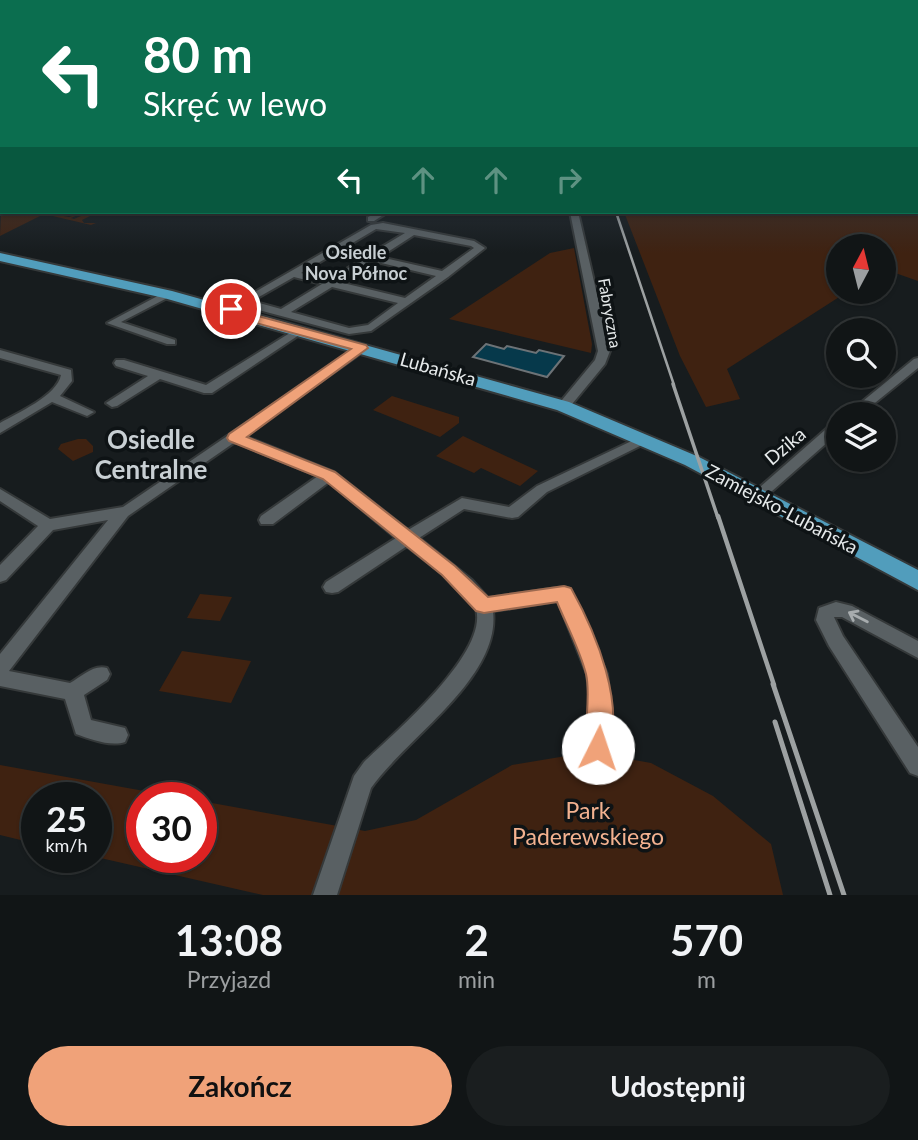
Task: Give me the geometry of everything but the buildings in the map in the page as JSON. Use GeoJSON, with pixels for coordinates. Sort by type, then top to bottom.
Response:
{"type":"FeatureCollection","features":[{"type":"Feature","properties":{"kind":"main road","name":"Lubańska"},"geometry":{"type":"LineString","coordinates":[[0,257],[167,294],[361,348],[563,407],[645,440]]}},
{"type":"Feature","properties":{"kind":"main road","name":"Zamiejsko-Lubańska"},"geometry":{"type":"LineString","coordinates":[[645,440],[918,581]]}},
{"type":"Feature","properties":{"kind":"street"},"geometry":{"type":"LineString","coordinates":[[228,311],[336,249],[382,214]]}},
{"type":"Feature","properties":{"kind":"street","name":"Fabryczna"},"geometry":{"type":"LineString","coordinates":[[563,407],[601,362],[604,351],[575,214]]}},
{"type":"Feature","properties":{"kind":"street"},"geometry":{"type":"LineString","coordinates":[[243,302],[349,331],[360,331],[371,328],[445,275],[480,246],[372,224]]}},
{"type":"Feature","properties":{"kind":"street"},"geometry":{"type":"LineString","coordinates":[[282,313],[413,232]]}},
{"type":"Feature","properties":{"kind":"street"},"geometry":{"type":"LineString","coordinates":[[336,249],[445,275]]}},
{"type":"Feature","properties":{"kind":"street"},"geometry":{"type":"LineString","coordinates":[[293,274],[407,302]]}},
{"type":"Feature","properties":{"kind":"street"},"geometry":{"type":"LineString","coordinates":[[167,294],[112,323],[171,342]]}},
{"type":"Feature","properties":{"kind":"street"},"geometry":{"type":"LineString","coordinates":[[120,363],[208,390],[299,331]]}},
{"type":"Feature","properties":{"kind":"street"},"geometry":{"type":"LineString","coordinates":[[0,668],[122,513],[235,438],[361,348]]}},
{"type":"Feature","properties":{"kind":"street"},"geometry":{"type":"LineString","coordinates":[[0,354],[67,373],[67,383],[51,397],[0,429]]}},
{"type":"Feature","properties":{"kind":"street"},"geometry":{"type":"LineString","coordinates":[[868,402],[918,362]]}},
{"type":"Feature","properties":{"kind":"street"},"geometry":{"type":"LineString","coordinates":[[112,403],[158,375]]}},
{"type":"Feature","properties":{"kind":"street"},"geometry":{"type":"LineString","coordinates":[[51,397],[86,412]]}},
{"type":"Feature","properties":{"kind":"street","name":"Dzika"},"geometry":{"type":"LineString","coordinates":[[758,496],[826,436]]}},
{"type":"Feature","properties":{"kind":"street"},"geometry":{"type":"LineString","coordinates":[[235,438],[329,475],[466,585],[484,605],[486,630],[468,667],[362,783],[325,895]]}},
{"type":"Feature","properties":{"kind":"street"},"geometry":{"type":"LineString","coordinates":[[332,587],[462,503],[512,513],[542,489],[645,440]]}},
{"type":"Feature","properties":{"kind":"street"},"geometry":{"type":"LineString","coordinates":[[267,520],[329,475]]}},
{"type":"Feature","properties":{"kind":"street"},"geometry":{"type":"LineString","coordinates":[[0,495],[48,525]]}},
{"type":"Feature","properties":{"kind":"street"},"geometry":{"type":"LineString","coordinates":[[0,576],[48,525],[122,513]]}},
{"type":"Feature","properties":{"kind":"street"},"geometry":{"type":"LineString","coordinates":[[484,605],[564,594],[597,674],[601,708],[598,748]]}},
{"type":"Feature","properties":{"kind":"street"},"geometry":{"type":"LineString","coordinates":[[918,650],[846,611],[830,610],[825,613],[825,620],[836,641],[918,766]]}},
{"type":"Feature","properties":{"kind":"street"},"geometry":{"type":"LineString","coordinates":[[0,678],[73,692],[100,674]]}},
{"type":"Feature","properties":{"kind":"street"},"geometry":{"type":"LineString","coordinates":[[73,692],[83,727],[118,735]]}},
{"type":"Feature","properties":{"kind":"green space"},"geometry":{"type":"Polygon","coordinates":[[[1,214],[44,214],[0,236],[1,214]]]}},
{"type":"Feature","properties":{"kind":"green space"},"geometry":{"type":"Polygon","coordinates":[[[44,214],[69,217],[80,214],[71,218],[74,219],[94,214],[82,220],[84,223],[96,223],[91,225],[44,214]]]}},
{"type":"Feature","properties":{"kind":"green space"},"geometry":{"type":"Polygon","coordinates":[[[625,214],[918,214],[918,281],[896,273],[896,234],[826,234],[826,304],[828,304],[727,369],[740,399],[706,407],[680,356],[625,214]]]}},
{"type":"Feature","properties":{"kind":"green space"},"geometry":{"type":"Polygon","coordinates":[[[574,248],[592,344],[591,353],[449,319],[550,253],[574,248]]]}},
{"type":"Feature","properties":{"kind":"green space"},"geometry":{"type":"Polygon","coordinates":[[[392,396],[459,417],[459,423],[440,437],[373,410],[392,396]]]}},
{"type":"Feature","properties":{"kind":"green space"},"geometry":{"type":"Polygon","coordinates":[[[463,436],[538,471],[520,486],[481,468],[474,473],[436,456],[463,436]]]}},
{"type":"Feature","properties":{"kind":"green space"},"geometry":{"type":"Polygon","coordinates":[[[86,439],[93,446],[93,452],[73,461],[58,449],[61,444],[86,439]]]}},
{"type":"Feature","properties":{"kind":"green space"},"geometry":{"type":"Polygon","coordinates":[[[200,594],[232,597],[220,621],[187,618],[200,594]]]}},
{"type":"Feature","properties":{"kind":"green space"},"geometry":{"type":"Polygon","coordinates":[[[182,651],[251,661],[231,703],[159,691],[182,651]]]}},
{"type":"Feature","properties":{"kind":"green space","name":"Park Paderewskiego"},"geometry":{"type":"Polygon","coordinates":[[[590,752],[651,763],[713,796],[771,844],[783,895],[263,895],[166,873],[217,873],[217,804],[365,831],[416,820],[512,765],[590,752]]]}},
{"type":"Feature","properties":{"kind":"green space","name":"Park Paderewskiego"},"geometry":{"type":"Polygon","coordinates":[[[0,765],[94,782],[21,782],[21,840],[0,835],[0,765]]]}},
{"type":"Feature","properties":{"kind":"green space","name":"Park Paderewskiego"},"geometry":{"type":"Polygon","coordinates":[[[112,785],[126,788],[126,864],[112,861],[112,785]]]}},
{"type":"Feature","properties":{"kind":"railway"},"geometry":{"type":"LineString","coordinates":[[617,214],[674,385]]}},
{"type":"Feature","properties":{"kind":"railway"},"geometry":{"type":"LineString","coordinates":[[673,384],[718,518]]}},
{"type":"Feature","properties":{"kind":"railway"},"geometry":{"type":"LineString","coordinates":[[718,516],[774,685]]}},
{"type":"Feature","properties":{"kind":"railway"},"geometry":{"type":"LineString","coordinates":[[773,684],[844,895]]}},
{"type":"Feature","properties":{"kind":"railway"},"geometry":{"type":"LineString","coordinates":[[775,722],[830,895]]}},
{"type":"Feature","properties":{"kind":"district","name":"Osiedle Nova Północ"},"geometry":{"type":"Point","coordinates":[356,263]}},
{"type":"Feature","properties":{"kind":"district","name":"Osiedle Centralne"},"geometry":{"type":"Point","coordinates":[151,455]}},
{"type":"Feature","properties":{"kind":"route"},"geometry":{"type":"LineString","coordinates":[[231,309],[228,311],[361,348],[235,438],[329,475],[449,570],[484,605],[564,594],[597,674],[601,708],[598,748]]}}]}
